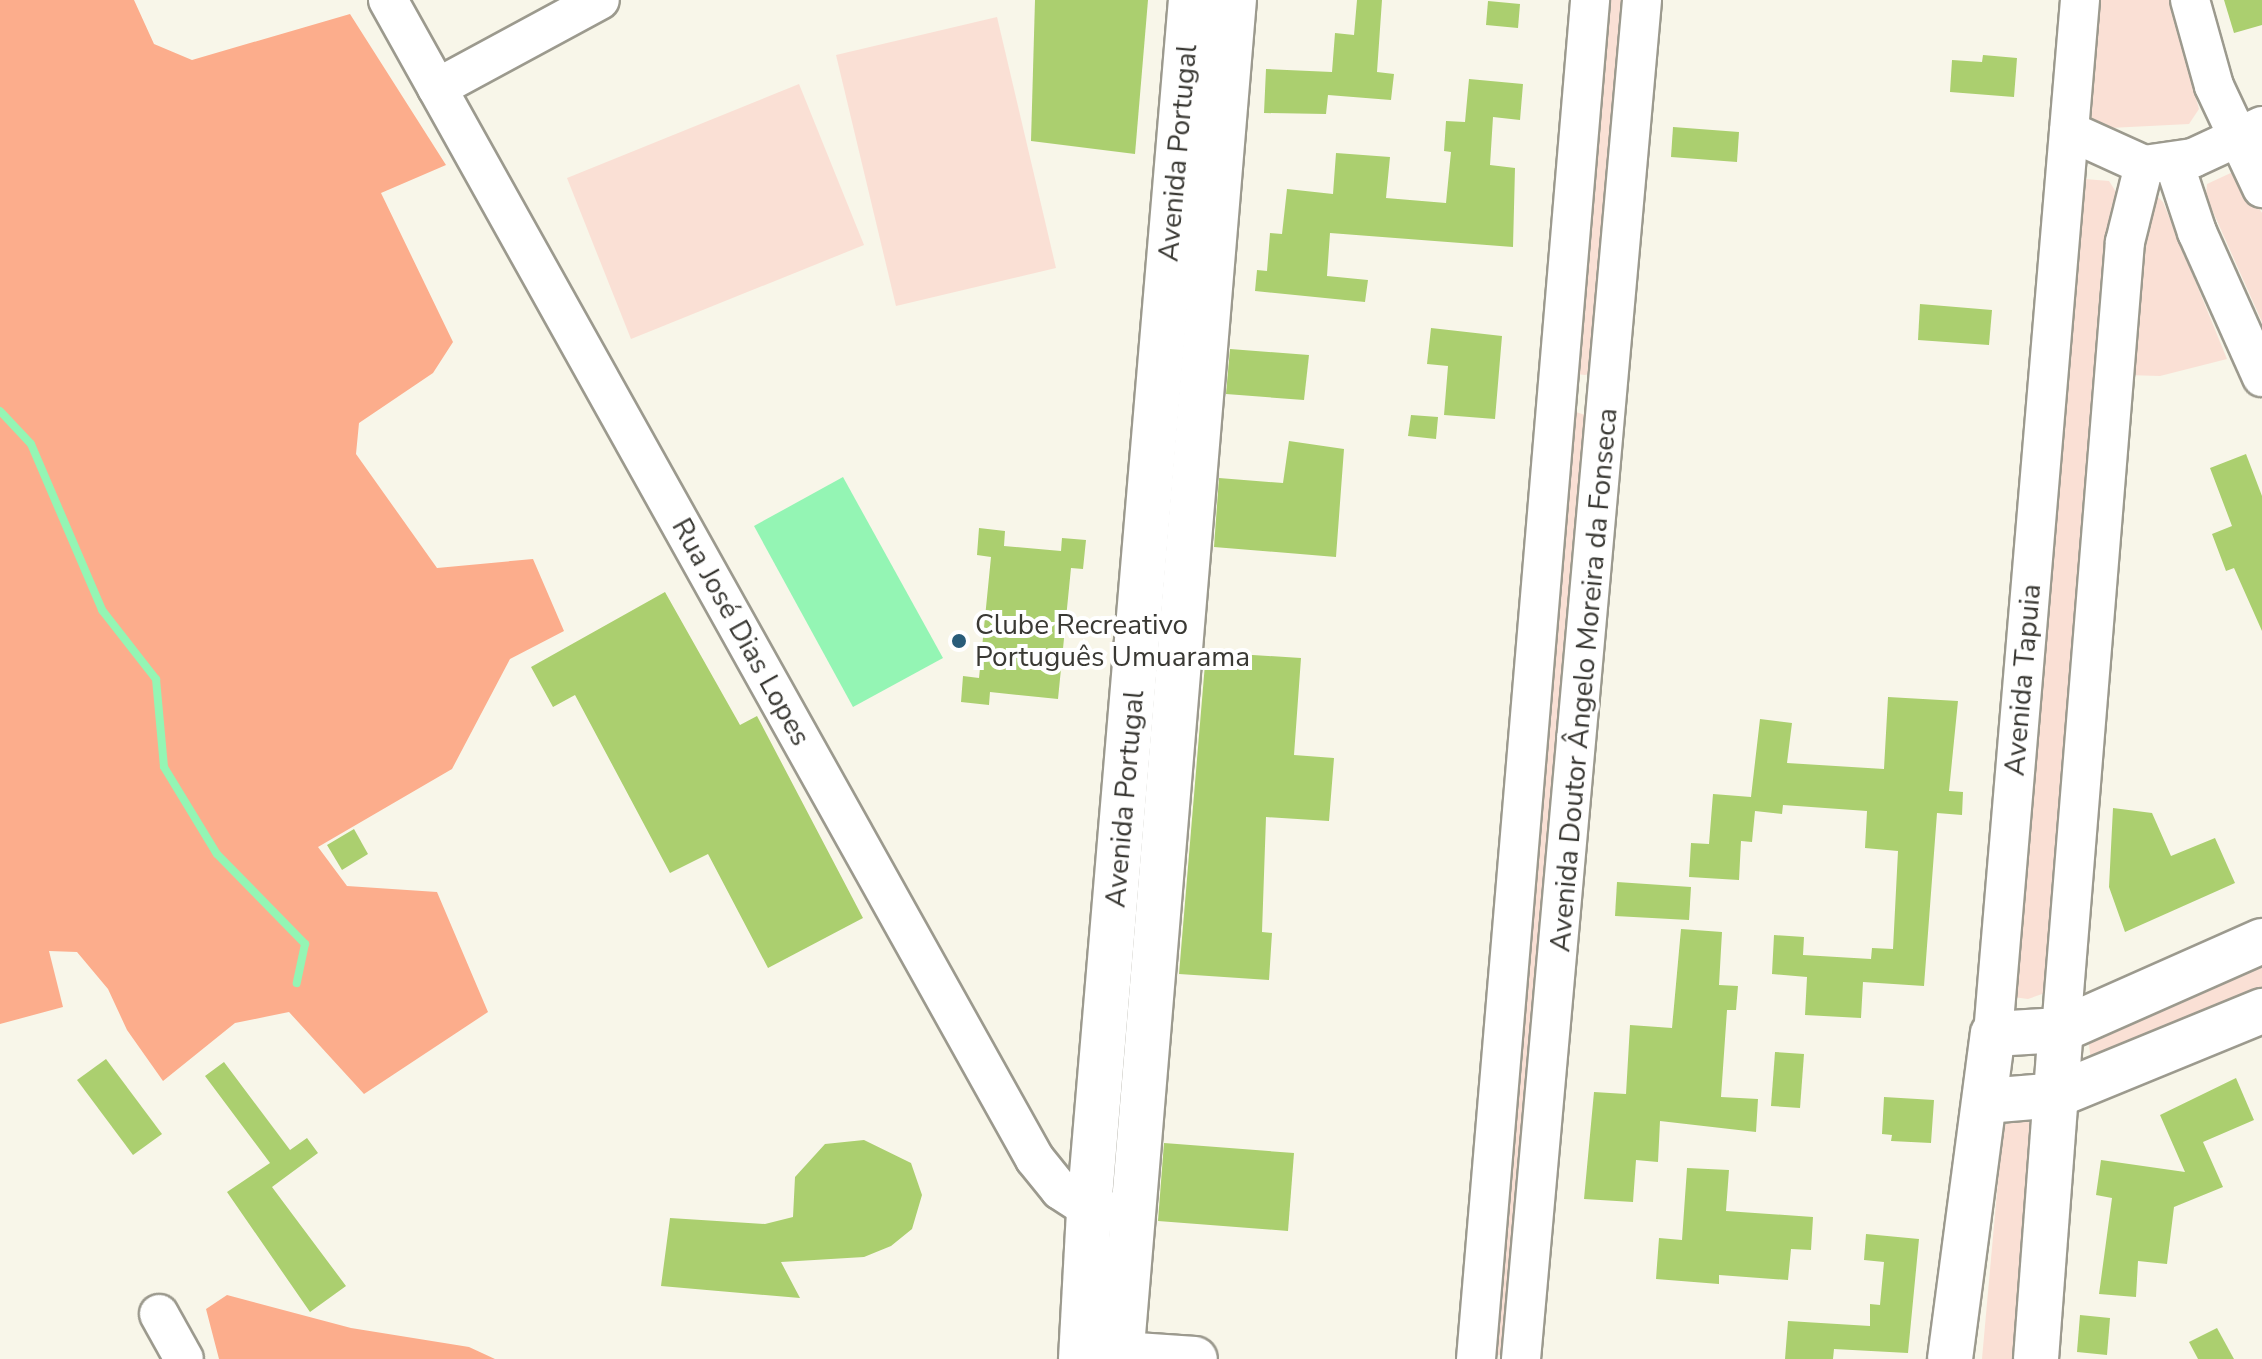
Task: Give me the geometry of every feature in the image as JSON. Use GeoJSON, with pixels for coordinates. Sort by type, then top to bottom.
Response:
{"type":"FeatureCollection","features":[{"type":"Feature","properties":{"kind":"main road","name":"Avenida Portugal"},"geometry":{"type":"LineString","coordinates":[[1101,1356],[1089,1209],[1191,0]]}},
{"type":"Feature","properties":{"kind":"main road","name":"Avenida Portugal"},"geometry":{"type":"LineString","coordinates":[[1101,1356],[1134,1214],[1234,0]]}},
{"type":"Feature","properties":{"kind":"main road"},"geometry":{"type":"LineString","coordinates":[[1154,443],[1197,447]]}},
{"type":"Feature","properties":{"kind":"main road"},"geometry":{"type":"LineString","coordinates":[[1122,842],[1164,845]]}},
{"type":"Feature","properties":{"kind":"main road"},"geometry":{"type":"LineString","coordinates":[[1993,1034],[2061,1030],[2262,941]]}},
{"type":"Feature","properties":{"kind":"main road"},"geometry":{"type":"LineString","coordinates":[[1986,1101],[2057,1095],[2262,1011]]}},
{"type":"Feature","properties":{"kind":"main road"},"geometry":{"type":"LineString","coordinates":[[2036,1359],[2061,1030]]}},
{"type":"Feature","properties":{"kind":"main road","name":"Avenida Tapuia"},"geometry":{"type":"LineString","coordinates":[[1950,1359],[1993,1034]]}},
{"type":"Feature","properties":{"kind":"main road"},"geometry":{"type":"LineString","coordinates":[[1101,1356],[1195,1359]]}},
{"type":"Feature","properties":{"kind":"street","name":"Rua José Dias Lopes"},"geometry":{"type":"LineString","coordinates":[[388,0],[1035,1159],[1060,1190],[1089,1209],[1134,1214]]}},
{"type":"Feature","properties":{"kind":"street"},"geometry":{"type":"LineString","coordinates":[[437,88],[600,0]]}},
{"type":"Feature","properties":{"kind":"street","name":"Avenida Doutor Ângelo Moreira da Fonseca"},"geometry":{"type":"LineString","coordinates":[[1476,1359],[1590,0]]}},
{"type":"Feature","properties":{"kind":"street","name":"Avenida Doutor Ângelo Moreira da Fonseca"},"geometry":{"type":"LineString","coordinates":[[1521,1359],[1610,398],[1642,0]]}},
{"type":"Feature","properties":{"kind":"street","name":"Avenida Tapuia"},"geometry":{"type":"LineString","coordinates":[[1993,1034],[2080,0]]}},
{"type":"Feature","properties":{"kind":"street"},"geometry":{"type":"LineString","coordinates":[[2190,0],[2214,86],[2250,132],[2262,188]]}},
{"type":"Feature","properties":{"kind":"street"},"geometry":{"type":"LineString","coordinates":[[2069,131],[2159,164],[2250,132]]}},
{"type":"Feature","properties":{"kind":"street"},"geometry":{"type":"LineString","coordinates":[[2159,164],[2197,232],[2262,377]]}},
{"type":"Feature","properties":{"kind":"street"},"geometry":{"type":"LineString","coordinates":[[2061,1030],[2125,242],[2159,164]]}},
{"type":"Feature","properties":{"kind":"street"},"geometry":{"type":"LineString","coordinates":[[1559,392],[1610,398]]}},
{"type":"Feature","properties":{"kind":"street"},"geometry":{"type":"LineString","coordinates":[[159,1314],[184,1359]]}},
{"type":"Feature","properties":{"kind":"shaded area"},"geometry":{"type":"Polygon","coordinates":[[[0,0],[134,0],[154,44],[192,60],[350,14],[446,165],[381,193],[453,342],[433,373],[359,423],[356,454],[437,568],[533,559],[564,631],[510,659],[452,769],[318,847],[347,886],[437,892],[488,1012],[364,1094],[289,1012],[235,1023],[163,1081],[127,1030],[108,989],[77,952],[49,951],[63,1007],[0,1024],[0,0]]]}},
{"type":"Feature","properties":{"kind":"shaded area"},"geometry":{"type":"Polygon","coordinates":[[[1600,0],[1624,0],[1593,373],[1585,375],[1576,374],[1600,0]]]}},
{"type":"Feature","properties":{"kind":"shaded area"},"geometry":{"type":"Polygon","coordinates":[[[2099,0],[2169,0],[2199,109],[2189,124],[2110,128],[2090,115],[2099,0]]]}},
{"type":"Feature","properties":{"kind":"shaded area"},"geometry":{"type":"Polygon","coordinates":[[[997,17],[1056,268],[896,306],[836,55],[997,17]]]}},
{"type":"Feature","properties":{"kind":"shaded area"},"geometry":{"type":"Polygon","coordinates":[[[799,84],[864,245],[631,339],[567,178],[799,84]]]}},
{"type":"Feature","properties":{"kind":"shaded area"},"geometry":{"type":"Polygon","coordinates":[[[2235,171],[2262,213],[2262,322],[2206,196],[2207,184],[2235,171]]]}},
{"type":"Feature","properties":{"kind":"shaded area"},"geometry":{"type":"Polygon","coordinates":[[[2085,179],[2109,181],[2116,192],[2045,993],[2028,999],[2013,997],[2075,184],[2085,179]]]}},
{"type":"Feature","properties":{"kind":"shaded area"},"geometry":{"type":"Polygon","coordinates":[[[2154,193],[2163,202],[2227,359],[2160,376],[2126,375],[2138,204],[2154,193]]]}},
{"type":"Feature","properties":{"kind":"shaded area"},"geometry":{"type":"Polygon","coordinates":[[[1573,411],[1594,418],[1513,1356],[1487,1354],[1573,411]]]}},
{"type":"Feature","properties":{"kind":"shaded area"},"geometry":{"type":"Polygon","coordinates":[[[843,477],[943,658],[853,707],[754,526],[843,477]]]}},
{"type":"Feature","properties":{"kind":"shaded area"},"geometry":{"type":"Polygon","coordinates":[[[2262,957],[2262,1001],[2091,1061],[2088,1037],[2262,957]]]}},
{"type":"Feature","properties":{"kind":"shaded area"},"geometry":{"type":"Polygon","coordinates":[[[2015,1118],[2041,1126],[2022,1359],[1982,1359],[2003,1126],[2015,1118]]]}},
{"type":"Feature","properties":{"kind":"shaded area"},"geometry":{"type":"Polygon","coordinates":[[[227,1295],[351,1328],[469,1347],[495,1359],[219,1359],[206,1309],[227,1295]]]}},
{"type":"Feature","properties":{"kind":"building"},"geometry":{"type":"Polygon","coordinates":[[[1035,0],[1148,0],[1135,154],[1031,141],[1035,0]]]}},
{"type":"Feature","properties":{"kind":"building"},"geometry":{"type":"Polygon","coordinates":[[[1357,0],[1382,0],[1377,72],[1394,74],[1391,100],[1328,95],[1326,114],[1264,113],[1266,69],[1332,72],[1335,33],[1354,35],[1357,0]]]}},
{"type":"Feature","properties":{"kind":"building"},"geometry":{"type":"Polygon","coordinates":[[[2224,0],[2262,0],[2262,25],[2234,33],[2224,0]]]}},
{"type":"Feature","properties":{"kind":"building"},"geometry":{"type":"Polygon","coordinates":[[[1488,1],[1520,4],[1518,28],[1486,25],[1488,1]]]}},
{"type":"Feature","properties":{"kind":"building"},"geometry":{"type":"Polygon","coordinates":[[[1983,55],[2017,58],[2014,97],[1950,92],[1952,60],[1982,62],[1983,55]]]}},
{"type":"Feature","properties":{"kind":"building"},"geometry":{"type":"Polygon","coordinates":[[[1469,79],[1523,84],[1520,120],[1493,117],[1490,165],[1515,168],[1513,247],[1330,233],[1327,276],[1368,280],[1365,302],[1255,291],[1257,270],[1267,271],[1270,233],[1282,234],[1287,189],[1333,194],[1336,153],[1390,157],[1386,198],[1446,203],[1451,152],[1444,151],[1446,121],[1465,122],[1469,79]]]}},
{"type":"Feature","properties":{"kind":"building"},"geometry":{"type":"Polygon","coordinates":[[[1673,127],[1739,132],[1737,162],[1671,157],[1673,127]]]}},
{"type":"Feature","properties":{"kind":"building"},"geometry":{"type":"Polygon","coordinates":[[[1920,304],[1992,310],[1989,345],[1918,340],[1920,304]]]}},
{"type":"Feature","properties":{"kind":"building"},"geometry":{"type":"Polygon","coordinates":[[[1431,328],[1502,336],[1495,419],[1444,415],[1448,366],[1427,364],[1431,328]]]}},
{"type":"Feature","properties":{"kind":"building"},"geometry":{"type":"Polygon","coordinates":[[[1230,349],[1309,355],[1304,400],[1226,394],[1230,349]]]}},
{"type":"Feature","properties":{"kind":"building"},"geometry":{"type":"Polygon","coordinates":[[[1411,415],[1438,417],[1436,439],[1408,436],[1411,415]]]}},
{"type":"Feature","properties":{"kind":"building"},"geometry":{"type":"Polygon","coordinates":[[[1289,441],[1344,449],[1336,557],[1214,547],[1219,478],[1283,483],[1289,441]]]}},
{"type":"Feature","properties":{"kind":"building"},"geometry":{"type":"Polygon","coordinates":[[[2246,454],[2262,496],[2262,631],[2234,568],[2226,571],[2212,534],[2232,526],[2210,468],[2246,454]]]}},
{"type":"Feature","properties":{"kind":"building"},"geometry":{"type":"Polygon","coordinates":[[[979,528],[1005,531],[1004,546],[1061,551],[1062,538],[1086,540],[1083,569],[1071,568],[1058,699],[990,692],[989,705],[961,702],[963,676],[979,678],[991,557],[977,555],[979,528]]]}},
{"type":"Feature","properties":{"kind":"building"},"geometry":{"type":"Polygon","coordinates":[[[665,592],[740,725],[757,716],[863,918],[768,968],[708,854],[670,873],[575,695],[553,707],[531,667],[665,592]]]}},
{"type":"Feature","properties":{"kind":"building"},"geometry":{"type":"Polygon","coordinates":[[[1206,652],[1301,658],[1294,755],[1334,758],[1329,821],[1266,817],[1262,932],[1272,933],[1269,980],[1179,974],[1206,652]]]}},
{"type":"Feature","properties":{"kind":"building"},"geometry":{"type":"Polygon","coordinates":[[[1888,697],[1958,701],[1949,791],[1963,792],[1962,815],[1937,813],[1924,986],[1863,982],[1861,1018],[1805,1015],[1807,977],[1772,974],[1774,935],[1804,937],[1803,955],[1871,959],[1872,948],[1893,949],[1898,851],[1865,848],[1867,811],[1783,805],[1782,814],[1755,811],[1752,842],[1741,841],[1739,880],[1689,877],[1691,843],[1709,844],[1713,794],[1751,797],[1760,719],[1792,723],[1787,763],[1884,769],[1888,697]]]}},
{"type":"Feature","properties":{"kind":"building"},"geometry":{"type":"Polygon","coordinates":[[[2113,808],[2152,813],[2171,856],[2215,838],[2235,883],[2125,932],[2109,887],[2113,808]]]}},
{"type":"Feature","properties":{"kind":"building"},"geometry":{"type":"Polygon","coordinates":[[[354,829],[368,854],[342,870],[327,845],[354,829]]]}},
{"type":"Feature","properties":{"kind":"building"},"geometry":{"type":"Polygon","coordinates":[[[1617,882],[1691,887],[1689,920],[1615,916],[1617,882]]]}},
{"type":"Feature","properties":{"kind":"building"},"geometry":{"type":"Polygon","coordinates":[[[1681,929],[1722,932],[1719,985],[1738,986],[1736,1010],[1727,1010],[1721,1097],[1758,1099],[1756,1132],[1660,1121],[1658,1162],[1636,1160],[1633,1202],[1584,1199],[1594,1092],[1626,1094],[1630,1025],[1672,1028],[1681,929]]]}},
{"type":"Feature","properties":{"kind":"building"},"geometry":{"type":"Polygon","coordinates":[[[1775,1052],[1804,1054],[1800,1108],[1771,1106],[1775,1052]]]}},
{"type":"Feature","properties":{"kind":"building"},"geometry":{"type":"Polygon","coordinates":[[[106,1059],[162,1134],[133,1155],[77,1080],[106,1059]]]}},
{"type":"Feature","properties":{"kind":"building"},"geometry":{"type":"Polygon","coordinates":[[[224,1062],[290,1150],[307,1138],[318,1153],[272,1187],[346,1286],[310,1312],[227,1192],[270,1163],[205,1076],[224,1062]]]}},
{"type":"Feature","properties":{"kind":"building"},"geometry":{"type":"Polygon","coordinates":[[[2236,1078],[2254,1120],[2203,1142],[2223,1187],[2174,1207],[2167,1264],[2138,1261],[2136,1297],[2099,1294],[2112,1198],[2096,1195],[2101,1160],[2185,1172],[2160,1115],[2236,1078]]]}},
{"type":"Feature","properties":{"kind":"building"},"geometry":{"type":"Polygon","coordinates":[[[1884,1097],[1934,1100],[1931,1143],[1891,1141],[1892,1135],[1882,1134],[1884,1097]]]}},
{"type":"Feature","properties":{"kind":"building"},"geometry":{"type":"Polygon","coordinates":[[[864,1140],[911,1163],[922,1195],[912,1229],[891,1246],[864,1257],[781,1262],[800,1298],[661,1286],[670,1218],[765,1224],[793,1217],[795,1177],[825,1144],[864,1140]]]}},
{"type":"Feature","properties":{"kind":"building"},"geometry":{"type":"Polygon","coordinates":[[[1164,1143],[1294,1153],[1288,1231],[1158,1221],[1164,1143]]]}},
{"type":"Feature","properties":{"kind":"building"},"geometry":{"type":"Polygon","coordinates":[[[1687,1168],[1729,1170],[1726,1211],[1813,1217],[1811,1250],[1791,1249],[1788,1280],[1719,1275],[1719,1284],[1656,1279],[1659,1238],[1682,1240],[1687,1168]]]}},
{"type":"Feature","properties":{"kind":"building"},"geometry":{"type":"Polygon","coordinates":[[[1866,1234],[1919,1239],[1908,1353],[1834,1349],[1833,1359],[1785,1359],[1788,1321],[1870,1326],[1870,1304],[1880,1305],[1884,1262],[1864,1260],[1866,1234]]]}},
{"type":"Feature","properties":{"kind":"building"},"geometry":{"type":"Polygon","coordinates":[[[2080,1315],[2110,1318],[2107,1355],[2077,1352],[2080,1315]]]}},
{"type":"Feature","properties":{"kind":"building"},"geometry":{"type":"Polygon","coordinates":[[[2217,1328],[2234,1359],[2198,1359],[2189,1342],[2217,1328]]]}},
{"type":"Feature","properties":{"kind":"waterway"},"geometry":{"type":"LineString","coordinates":[[0,411],[31,444],[102,610],[156,679],[164,767],[217,854],[305,944],[297,983]]}},
{"type":"Feature","properties":{"kind":"place","name":"Clube Recreativo Português Umuarama"},"geometry":{"type":"Point","coordinates":[959,641]}}]}
